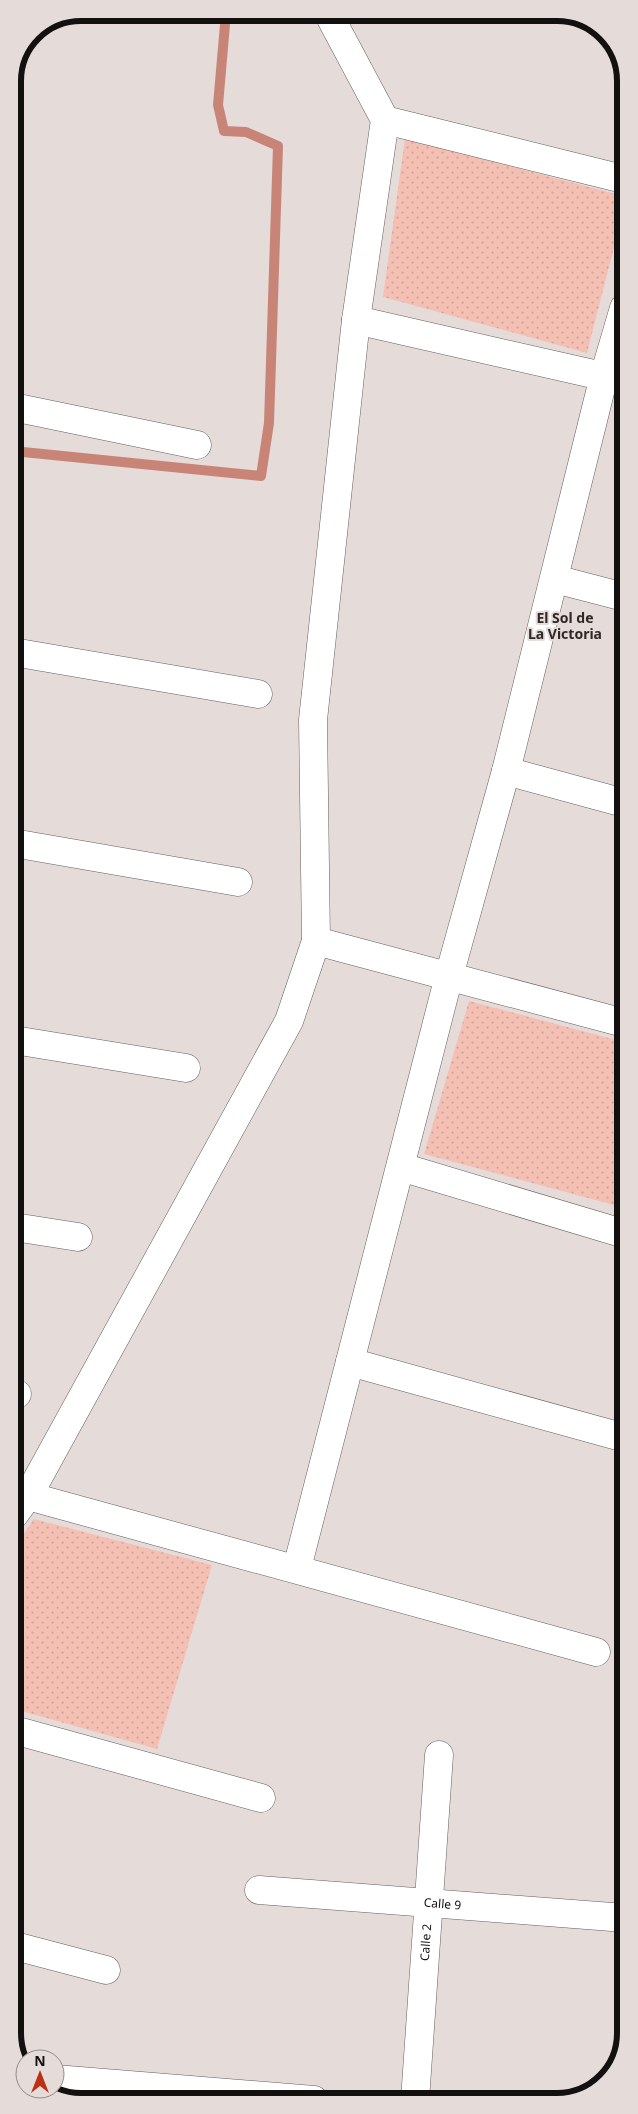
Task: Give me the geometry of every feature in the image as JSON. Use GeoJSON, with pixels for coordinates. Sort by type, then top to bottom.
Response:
{"type":"FeatureCollection","features":[{"type":"Feature","properties":{"kind":"street"},"geometry":{"type":"LineString","coordinates":[[332,21],[386,120],[356,320],[313,720],[316,941],[289,1021],[21,1506],[296,1568],[596,1652]]}},
{"type":"Feature","properties":{"kind":"street"},"geometry":{"type":"LineString","coordinates":[[386,120],[617,178]]}},
{"type":"Feature","properties":{"kind":"street"},"geometry":{"type":"LineString","coordinates":[[356,320],[614,378]]}},
{"type":"Feature","properties":{"kind":"street"},"geometry":{"type":"LineString","coordinates":[[296,1568],[449,976],[506,771],[555,579],[614,378],[617,357]]}},
{"type":"Feature","properties":{"kind":"street"},"geometry":{"type":"LineString","coordinates":[[21,409],[197,445]]}},
{"type":"Feature","properties":{"kind":"street"},"geometry":{"type":"LineString","coordinates":[[555,579],[617,595]]}},
{"type":"Feature","properties":{"kind":"street"},"geometry":{"type":"LineString","coordinates":[[21,653],[258,694]]}},
{"type":"Feature","properties":{"kind":"street"},"geometry":{"type":"LineString","coordinates":[[506,771],[617,801]]}},
{"type":"Feature","properties":{"kind":"street"},"geometry":{"type":"LineString","coordinates":[[21,844],[238,882]]}},
{"type":"Feature","properties":{"kind":"street"},"geometry":{"type":"LineString","coordinates":[[316,941],[617,1021]]}},
{"type":"Feature","properties":{"kind":"street"},"geometry":{"type":"LineString","coordinates":[[21,1041],[186,1068]]}},
{"type":"Feature","properties":{"kind":"street"},"geometry":{"type":"LineString","coordinates":[[401,1167],[617,1232]]}},
{"type":"Feature","properties":{"kind":"street"},"geometry":{"type":"LineString","coordinates":[[21,1229],[78,1237]]}},
{"type":"Feature","properties":{"kind":"street"},"geometry":{"type":"LineString","coordinates":[[350,1362],[617,1436]]}},
{"type":"Feature","properties":{"kind":"street"},"geometry":{"type":"LineString","coordinates":[[21,1732],[261,1798]]}},
{"type":"Feature","properties":{"kind":"street","name":"Calle 2"},"geometry":{"type":"LineString","coordinates":[[415,2093],[439,1755]]}},
{"type":"Feature","properties":{"kind":"street","name":"Calle 9"},"geometry":{"type":"LineString","coordinates":[[260,1890],[617,1917]]}},
{"type":"Feature","properties":{"kind":"street"},"geometry":{"type":"LineString","coordinates":[[21,1948],[106,1970]]}},
{"type":"Feature","properties":{"kind":"street"},"geometry":{"type":"LineString","coordinates":[[65,2080],[228,2093]]}},
{"type":"Feature","properties":{"kind":"shaded area"},"geometry":{"type":"Polygon","coordinates":[[[405,138],[617,194],[617,236],[587,353],[383,297],[405,138]]]}},
{"type":"Feature","properties":{"kind":"shaded area"},"geometry":{"type":"Polygon","coordinates":[[[469,1001],[617,1040],[617,1206],[424,1154],[469,1001]]]}},
{"type":"Feature","properties":{"kind":"shaded area"},"geometry":{"type":"Polygon","coordinates":[[[34,1519],[212,1565],[157,1749],[21,1711],[21,1538],[34,1519]]]}},
{"type":"Feature","properties":{"kind":"waterway"},"geometry":{"type":"LineString","coordinates":[[21,452],[261,476],[269,423],[278,146],[246,132],[224,131],[218,105],[225,21]]}},
{"type":"Feature","properties":{"kind":"district","name":"El Sol de La Victoria"},"geometry":{"type":"Point","coordinates":[565,626]}}]}
